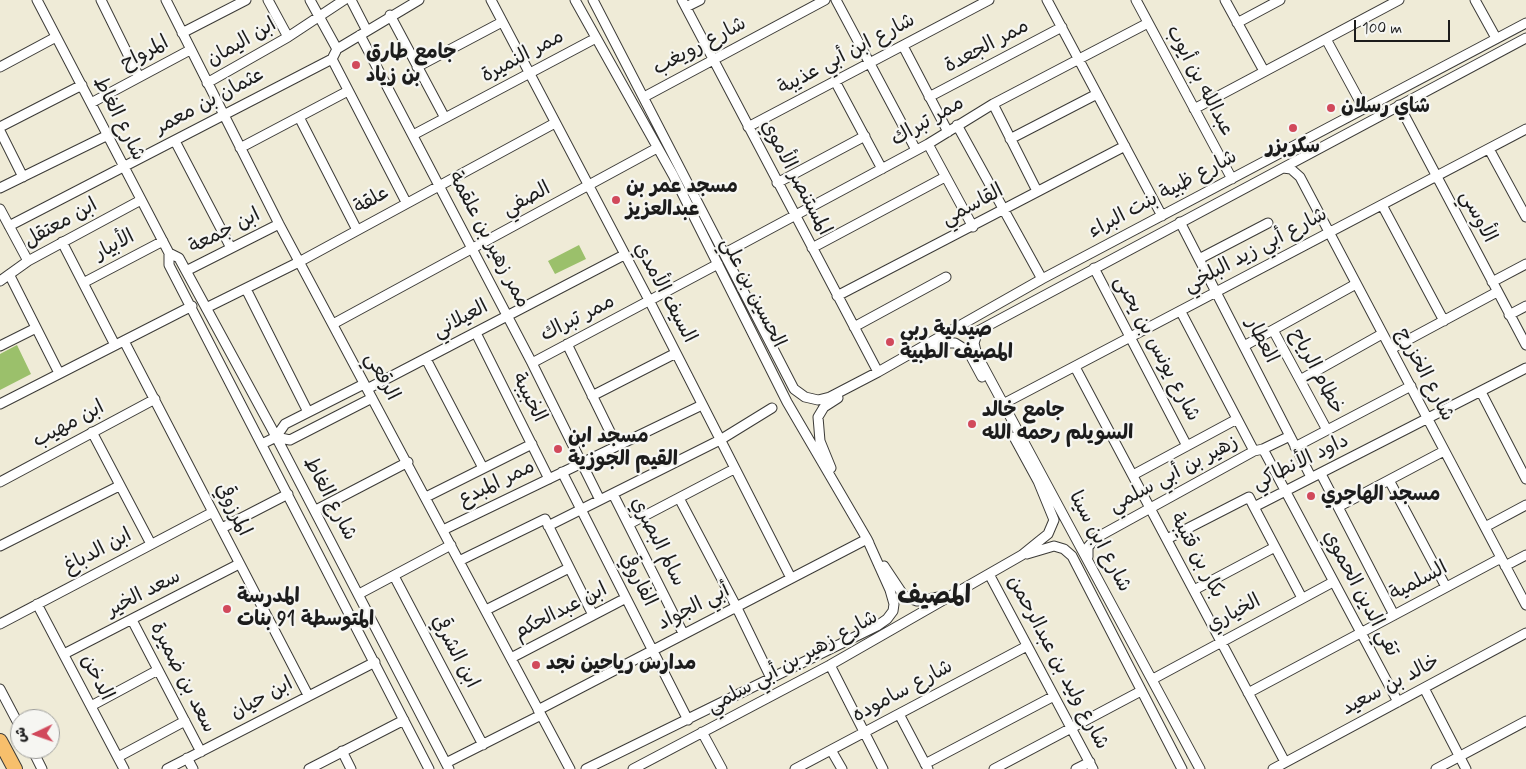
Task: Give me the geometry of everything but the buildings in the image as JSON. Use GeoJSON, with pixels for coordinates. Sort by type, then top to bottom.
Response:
{"type":"FeatureCollection","features":[{"type":"Feature","properties":{"kind":"highway"},"geometry":{"type":"LineString","coordinates":[[0,741],[15,769]]}},
{"type":"Feature","properties":{"kind":"street","name":"شارع الغاط"},"geometry":{"type":"LineString","coordinates":[[37,0],[169,253],[169,265],[192,306],[428,769]]}},
{"type":"Feature","properties":{"kind":"street"},"geometry":{"type":"LineString","coordinates":[[100,0],[139,77]]}},
{"type":"Feature","properties":{"kind":"street","name":"الرقعي"},"geometry":{"type":"LineString","coordinates":[[166,0],[279,224],[408,462],[570,769]]}},
{"type":"Feature","properties":{"kind":"street"},"geometry":{"type":"LineString","coordinates":[[182,33],[246,0]]}},
{"type":"Feature","properties":{"kind":"street"},"geometry":{"type":"LineString","coordinates":[[268,0],[288,37]]}},
{"type":"Feature","properties":{"kind":"street"},"geometry":{"type":"LineString","coordinates":[[310,0],[336,49]]}},
{"type":"Feature","properties":{"kind":"street","name":"ابن اليمان"},"geometry":{"type":"LineString","coordinates":[[207,83],[288,37],[344,0]]}},
{"type":"Feature","properties":{"kind":"street","name":"ممر زهير بن علقمة"},"geometry":{"type":"LineString","coordinates":[[351,0],[363,33],[413,135],[508,315],[600,500]]}},
{"type":"Feature","properties":{"kind":"street"},"geometry":{"type":"LineString","coordinates":[[406,202],[332,59],[336,49],[418,0]]}},
{"type":"Feature","properties":{"kind":"street","name":"السيف الأمدي"},"geometry":{"type":"LineString","coordinates":[[491,0],[650,302],[791,578]]}},
{"type":"Feature","properties":{"kind":"street","name":"الحسين بن علي"},"geometry":{"type":"LineString","coordinates":[[576,0],[718,264],[787,402],[867,539],[894,604]]}},
{"type":"Feature","properties":{"kind":"street","name":"الحسين بن علي"},"geometry":{"type":"LineString","coordinates":[[593,0],[794,389],[804,398],[818,400]]}},
{"type":"Feature","properties":{"kind":"street"},"geometry":{"type":"LineString","coordinates":[[684,4],[700,0]]}},
{"type":"Feature","properties":{"kind":"street","name":"شارع رويغب"},"geometry":{"type":"LineString","coordinates":[[644,97],[713,61],[806,4],[825,0]]}},
{"type":"Feature","properties":{"kind":"street"},"geometry":{"type":"LineString","coordinates":[[836,0],[916,150]]}},
{"type":"Feature","properties":{"kind":"street","name":"شارع ابن أبي عذيبة"},"geometry":{"type":"LineString","coordinates":[[748,127],[836,83],[989,0]]}},
{"type":"Feature","properties":{"kind":"street"},"geometry":{"type":"LineString","coordinates":[[1048,0],[1162,216]]}},
{"type":"Feature","properties":{"kind":"street","name":"عبدالله بن أيوب"},"geometry":{"type":"LineString","coordinates":[[1136,0],[1232,179]]}},
{"type":"Feature","properties":{"kind":"street"},"geometry":{"type":"LineString","coordinates":[[1225,0],[1264,71]]}},
{"type":"Feature","properties":{"kind":"street"},"geometry":{"type":"LineString","coordinates":[[1237,22],[1280,0]]}},
{"type":"Feature","properties":{"kind":"street"},"geometry":{"type":"LineString","coordinates":[[1194,109],[1399,0]]}},
{"type":"Feature","properties":{"kind":"street"},"geometry":{"type":"LineString","coordinates":[[1475,0],[1496,38]]}},
{"type":"Feature","properties":{"kind":"street","name":"المستنصر الأموي"},"geometry":{"type":"LineString","coordinates":[[684,4],[794,216],[878,372]]}},
{"type":"Feature","properties":{"kind":"street"},"geometry":{"type":"LineString","coordinates":[[390,15],[444,118]]}},
{"type":"Feature","properties":{"kind":"street"},"geometry":{"type":"LineString","coordinates":[[417,67],[502,22]]}},
{"type":"Feature","properties":{"kind":"street","name":"ممر تبراك"},"geometry":{"type":"LineString","coordinates":[[725,253],[928,144],[993,104],[1148,23]]}},
{"type":"Feature","properties":{"kind":"street","name":"شارع ظبية بنت البراء"},"geometry":{"type":"LineString","coordinates":[[818,400],[830,397],[878,372],[1042,279],[1526,23]]}},
{"type":"Feature","properties":{"kind":"street","name":"ممر الجعدة"},"geometry":{"type":"LineString","coordinates":[[929,97],[1062,27]]}},
{"type":"Feature","properties":{"kind":"street"},"geometry":{"type":"LineString","coordinates":[[0,67],[56,37]]}},
{"type":"Feature","properties":{"kind":"street","name":"ممر النميرة"},"geometry":{"type":"LineString","coordinates":[[413,135],[596,38]]}},
{"type":"Feature","properties":{"kind":"street"},"geometry":{"type":"LineString","coordinates":[[1326,38],[1364,109]]}},
{"type":"Feature","properties":{"kind":"street","name":"شارع ظبية بنت البراء"},"geometry":{"type":"LineString","coordinates":[[978,330],[1526,38]]}},
{"type":"Feature","properties":{"kind":"street"},"geometry":{"type":"LineString","coordinates":[[903,46],[948,132]]}},
{"type":"Feature","properties":{"kind":"street","name":"المرواح"},"geometry":{"type":"LineString","coordinates":[[91,103],[190,50]]}},
{"type":"Feature","properties":{"kind":"street","name":"عثمان بن معمر"},"geometry":{"type":"LineString","coordinates":[[9,226],[332,59]]}},
{"type":"Feature","properties":{"kind":"street"},"geometry":{"type":"LineString","coordinates":[[836,83],[882,169]]}},
{"type":"Feature","properties":{"kind":"street"},"geometry":{"type":"LineString","coordinates":[[23,177],[0,129],[82,85]]}},
{"type":"Feature","properties":{"kind":"street"},"geometry":{"type":"LineString","coordinates":[[240,148],[348,91]]}},
{"type":"Feature","properties":{"kind":"street"},"geometry":{"type":"LineString","coordinates":[[1010,139],[1096,94]]}},
{"type":"Feature","properties":{"kind":"street"},"geometry":{"type":"LineString","coordinates":[[993,104],[1037,192]]}},
{"type":"Feature","properties":{"kind":"street","name":"الأوسي"},"geometry":{"type":"LineString","coordinates":[[1399,105],[1526,345]]}},
{"type":"Feature","properties":{"kind":"street"},"geometry":{"type":"LineString","coordinates":[[300,116],[356,230]]}},
{"type":"Feature","properties":{"kind":"street","name":"علقة"},"geometry":{"type":"LineString","coordinates":[[206,308],[299,262],[406,202],[555,123]]}},
{"type":"Feature","properties":{"kind":"street"},"geometry":{"type":"LineString","coordinates":[[957,125],[1042,279]]}},
{"type":"Feature","properties":{"kind":"street","name":"شارع أبي زيد البلخي"},"geometry":{"type":"LineString","coordinates":[[1003,404],[1526,129]]}},
{"type":"Feature","properties":{"kind":"street"},"geometry":{"type":"LineString","coordinates":[[0,188],[108,136]]}},
{"type":"Feature","properties":{"kind":"street"},"geometry":{"type":"LineString","coordinates":[[777,183],[865,136]]}},
{"type":"Feature","properties":{"kind":"street"},"geometry":{"type":"LineString","coordinates":[[175,141],[231,248]]}},
{"type":"Feature","properties":{"kind":"street"},"geometry":{"type":"LineString","coordinates":[[928,144],[973,227]]}},
{"type":"Feature","properties":{"kind":"street","name":"القاسمي"},"geometry":{"type":"LineString","coordinates":[[837,296],[1004,211],[1125,146]]}},
{"type":"Feature","properties":{"kind":"street","name":"الصفي"},"geometry":{"type":"LineString","coordinates":[[333,324],[657,148]]}},
{"type":"Feature","properties":{"kind":"street"},"geometry":{"type":"LineString","coordinates":[[1489,149],[1526,217]]}},
{"type":"Feature","properties":{"kind":"street"},"geometry":{"type":"LineString","coordinates":[[1300,177],[1298,168],[1302,158]]}},
{"type":"Feature","properties":{"kind":"street"},"geometry":{"type":"LineString","coordinates":[[1284,168],[1291,169],[1300,177]]}},
{"type":"Feature","properties":{"kind":"street"},"geometry":{"type":"LineString","coordinates":[[812,248],[945,177]]}},
{"type":"Feature","properties":{"kind":"street","name":"شارع الخزرج"},"geometry":{"type":"LineString","coordinates":[[1300,177],[1526,606]]}},
{"type":"Feature","properties":{"kind":"street","name":"ابن معتقل"},"geometry":{"type":"LineString","coordinates":[[0,281],[10,276],[28,261],[141,200]]}},
{"type":"Feature","properties":{"kind":"street"},"geometry":{"type":"LineString","coordinates":[[1382,205],[1444,321]]}},
{"type":"Feature","properties":{"kind":"street"},"geometry":{"type":"LineString","coordinates":[[0,209],[28,261]]}},
{"type":"Feature","properties":{"kind":"street","name":"العطار"},"geometry":{"type":"LineString","coordinates":[[1180,222],[1311,477]]}},
{"type":"Feature","properties":{"kind":"street","name":"ابن جمعة"},"geometry":{"type":"LineString","coordinates":[[186,271],[279,224]]}},
{"type":"Feature","properties":{"kind":"street"},"geometry":{"type":"LineString","coordinates":[[1199,260],[1268,224]]}},
{"type":"Feature","properties":{"kind":"street","name":"الأبيار"},"geometry":{"type":"LineString","coordinates":[[83,283],[162,241]]}},
{"type":"Feature","properties":{"kind":"street"},"geometry":{"type":"LineString","coordinates":[[62,242],[115,345]]}},
{"type":"Feature","properties":{"kind":"street","name":"شارع الغاط"},"geometry":{"type":"LineString","coordinates":[[169,253],[179,258],[316,510],[447,766]]}},
{"type":"Feature","properties":{"kind":"street","name":"العيلاني"},"geometry":{"type":"LineString","coordinates":[[276,437],[285,424],[426,359],[624,254]]}},
{"type":"Feature","properties":{"kind":"street","name":"ممر تبراك"},"geometry":{"type":"LineString","coordinates":[[532,363],[650,302],[718,264]]}},
{"type":"Feature","properties":{"kind":"street"},"geometry":{"type":"LineString","coordinates":[[1492,282],[1526,264]]}},
{"type":"Feature","properties":{"kind":"street","name":"شارع يونس بن يحىى"},"geometry":{"type":"LineString","coordinates":[[1094,268],[1187,446]]}},
{"type":"Feature","properties":{"kind":"street"},"geometry":{"type":"LineString","coordinates":[[10,276],[59,373]]}},
{"type":"Feature","properties":{"kind":"street"},"geometry":{"type":"LineString","coordinates":[[854,327],[946,278]]}},
{"type":"Feature","properties":{"kind":"street"},"geometry":{"type":"LineString","coordinates":[[1244,346],[1356,284]]}},
{"type":"Feature","properties":{"kind":"street"},"geometry":{"type":"LineString","coordinates":[[246,289],[308,412]]}},
{"type":"Feature","properties":{"kind":"street"},"geometry":{"type":"LineString","coordinates":[[1391,350],[1497,292]]}},
{"type":"Feature","properties":{"kind":"street"},"geometry":{"type":"LineString","coordinates":[[0,404],[192,306]]}},
{"type":"Feature","properties":{"kind":"street"},"geometry":{"type":"LineString","coordinates":[[1509,315],[1526,306]]}},
{"type":"Feature","properties":{"kind":"street","name":"تقي الدين الحموي"},"geometry":{"type":"LineString","coordinates":[[1181,312],[1237,419],[1285,490],[1398,702]]}},
{"type":"Feature","properties":{"kind":"street"},"geometry":{"type":"LineString","coordinates":[[0,346],[36,328]]}},
{"type":"Feature","properties":{"kind":"street","name":"شارع ابن سينا"},"geometry":{"type":"LineString","coordinates":[[978,330],[974,343],[977,355],[1200,769]]}},
{"type":"Feature","properties":{"kind":"street","name":"خطام الرياح"},"geometry":{"type":"LineString","coordinates":[[1274,330],[1327,430]]}},
{"type":"Feature","properties":{"kind":"street","name":"الخبيبة"},"geometry":{"type":"LineString","coordinates":[[476,332],[549,479]]}},
{"type":"Feature","properties":{"kind":"street"},"geometry":{"type":"LineString","coordinates":[[1300,380],[1382,334]]}},
{"type":"Feature","properties":{"kind":"street","name":"المرزوقي"},"geometry":{"type":"LineString","coordinates":[[124,341],[308,695]]}},
{"type":"Feature","properties":{"kind":"street"},"geometry":{"type":"LineString","coordinates":[[845,499],[820,441],[818,417],[824,407],[878,372],[943,343],[955,343],[968,351],[1038,481],[1051,509],[1054,520],[1048,534],[1022,555]]}},
{"type":"Feature","properties":{"kind":"street"},"geometry":{"type":"LineString","coordinates":[[567,344],[617,446]]}},
{"type":"Feature","properties":{"kind":"street"},"geometry":{"type":"LineString","coordinates":[[592,396],[676,354]]}},
{"type":"Feature","properties":{"kind":"street"},"geometry":{"type":"LineString","coordinates":[[426,359],[483,468]]}},
{"type":"Feature","properties":{"kind":"street","name":"بكار بن قتيبة"},"geometry":{"type":"LineString","coordinates":[[1075,367],[1285,762]]}},
{"type":"Feature","properties":{"kind":"street","name":"داود الأنطاكي"},"geometry":{"type":"LineString","coordinates":[[1167,539],[1249,497],[1254,507],[1526,368]]}},
{"type":"Feature","properties":{"kind":"street"},"geometry":{"type":"LineString","coordinates":[[1295,447],[1411,386]]}},
{"type":"Feature","properties":{"kind":"street"},"geometry":{"type":"LineString","coordinates":[[1481,392],[1526,479]]}},
{"type":"Feature","properties":{"kind":"street"},"geometry":{"type":"LineString","coordinates":[[262,444],[276,437],[290,440],[372,398]]}},
{"type":"Feature","properties":{"kind":"street","name":"ابن مهيب"},"geometry":{"type":"LineString","coordinates":[[0,482],[155,399]]}},
{"type":"Feature","properties":{"kind":"street","name":"ممر المبدع"},"geometry":{"type":"LineString","coordinates":[[443,530],[702,405]]}},
{"type":"Feature","properties":{"kind":"street"},"geometry":{"type":"LineString","coordinates":[[459,561],[547,522],[580,510],[613,494],[720,440],[772,408]]}},
{"type":"Feature","properties":{"kind":"street"},"geometry":{"type":"LineString","coordinates":[[1133,475],[1237,419]]}},
{"type":"Feature","properties":{"kind":"street"},"geometry":{"type":"LineString","coordinates":[[92,432],[151,544]]}},
{"type":"Feature","properties":{"kind":"street","name":"زهير بن أبي سلمي"},"geometry":{"type":"LineString","coordinates":[[1088,558],[1088,546],[1092,540],[1150,507],[1259,450],[1290,436]]}},
{"type":"Feature","properties":{"kind":"street"},"geometry":{"type":"LineString","coordinates":[[426,497],[532,444]]}},
{"type":"Feature","properties":{"kind":"street"},"geometry":{"type":"LineString","coordinates":[[1338,507],[1444,451]]}},
{"type":"Feature","properties":{"kind":"street"},"geometry":{"type":"LineString","coordinates":[[316,510],[408,462]]}},
{"type":"Feature","properties":{"kind":"street"},"geometry":{"type":"LineString","coordinates":[[629,524],[734,469]]}},
{"type":"Feature","properties":{"kind":"street","name":"الفاروقي"},"geometry":{"type":"LineString","coordinates":[[562,472],[688,720]]}},
{"type":"Feature","properties":{"kind":"street"},"geometry":{"type":"LineString","coordinates":[[1321,474],[1394,615]]}},
{"type":"Feature","properties":{"kind":"street"},"geometry":{"type":"LineString","coordinates":[[1389,480],[1446,588]]}},
{"type":"Feature","properties":{"kind":"street"},"geometry":{"type":"LineString","coordinates":[[0,534],[2,545],[119,486]]}},
{"type":"Feature","properties":{"kind":"street"},"geometry":{"type":"LineString","coordinates":[[222,528],[288,494]]}},
{"type":"Feature","properties":{"kind":"street","name":"سالم البصري"},"geometry":{"type":"LineString","coordinates":[[613,494],[683,633]]}},
{"type":"Feature","properties":{"kind":"street"},"geometry":{"type":"LineString","coordinates":[[679,498],[736,606],[771,678]]}},
{"type":"Feature","properties":{"kind":"street"},"geometry":{"type":"LineString","coordinates":[[1485,527],[1526,505]]}},
{"type":"Feature","properties":{"kind":"street"},"geometry":{"type":"LineString","coordinates":[[1254,507],[1302,598]]}},
{"type":"Feature","properties":{"kind":"street","name":"ابن الدباغ"},"geometry":{"type":"LineString","coordinates":[[0,624],[213,512]]}},
{"type":"Feature","properties":{"kind":"street"},"geometry":{"type":"LineString","coordinates":[[547,522],[593,615]]}},
{"type":"Feature","properties":{"kind":"street"},"geometry":{"type":"LineString","coordinates":[[867,539],[904,596],[917,601],[951,595]]}},
{"type":"Feature","properties":{"kind":"street","name":"أبي الجواد"},"geometry":{"type":"LineString","coordinates":[[447,766],[683,633],[867,539]]}},
{"type":"Feature","properties":{"kind":"street"},"geometry":{"type":"LineString","coordinates":[[359,594],[452,546]]}},
{"type":"Feature","properties":{"kind":"street","name":"شارع ابن سينا"},"geometry":{"type":"LineString","coordinates":[[1022,555],[1054,546],[1064,548],[1072,556],[1182,769]]}},
{"type":"Feature","properties":{"kind":"street"},"geometry":{"type":"LineString","coordinates":[[1194,590],[1275,547]]}},
{"type":"Feature","properties":{"kind":"street","name":"شارع زهير بن أبي سلمي"},"geometry":{"type":"LineString","coordinates":[[633,769],[830,665],[1022,555]]}},
{"type":"Feature","properties":{"kind":"street","name":"السلمية"},"geometry":{"type":"LineString","coordinates":[[1248,693],[1446,588],[1503,562],[1526,555]]}},
{"type":"Feature","properties":{"kind":"street","name":"سعد الخير"},"geometry":{"type":"LineString","coordinates":[[64,654],[239,564]]}},
{"type":"Feature","properties":{"kind":"street"},"geometry":{"type":"LineString","coordinates":[[486,610],[569,568]]}},
{"type":"Feature","properties":{"kind":"street","name":"شارع وليد بن عبدالرحمن"},"geometry":{"type":"LineString","coordinates":[[989,574],[1091,766]]}},
{"type":"Feature","properties":{"kind":"street","name":"ابن الشرقي"},"geometry":{"type":"LineString","coordinates":[[394,576],[482,745]]}},
{"type":"Feature","properties":{"kind":"street","name":"الخياري"},"geometry":{"type":"LineString","coordinates":[[1152,679],[1333,582]]}},
{"type":"Feature","properties":{"kind":"street","name":"ابن عبدالحكم"},"geometry":{"type":"LineString","coordinates":[[511,658],[626,598]]}},
{"type":"Feature","properties":{"kind":"street","name":"الدخن"},"geometry":{"type":"LineString","coordinates":[[37,604],[124,769]]}},
{"type":"Feature","properties":{"kind":"street","name":"شارع زهير بن أبي سلمي"},"geometry":{"type":"LineString","coordinates":[[586,769],[877,626],[887,619],[893,611],[894,604]]}},
{"type":"Feature","properties":{"kind":"street","name":"سعد بن ضميرة"},"geometry":{"type":"LineString","coordinates":[[132,620],[200,752]]}},
{"type":"Feature","properties":{"kind":"street","name":"خالد بن سعيد"},"geometry":{"type":"LineString","coordinates":[[1272,769],[1526,633]]}},
{"type":"Feature","properties":{"kind":"street","name":"شارع ساموده"},"geometry":{"type":"LineString","coordinates":[[795,769],[1027,646]]}},
{"type":"Feature","properties":{"kind":"street"},"geometry":{"type":"LineString","coordinates":[[1125,660],[1138,652]]}},
{"type":"Feature","properties":{"kind":"street","name":"ابن حيان"},"geometry":{"type":"LineString","coordinates":[[167,769],[374,662]]}},
{"type":"Feature","properties":{"kind":"street"},"geometry":{"type":"LineString","coordinates":[[830,665],[883,769]]}},
{"type":"Feature","properties":{"kind":"street"},"geometry":{"type":"LineString","coordinates":[[91,706],[158,670]]}},
{"type":"Feature","properties":{"kind":"street"},"geometry":{"type":"LineString","coordinates":[[1424,688],[1466,769]]}},
{"type":"Feature","properties":{"kind":"street"},"geometry":{"type":"LineString","coordinates":[[0,689],[11,709]]}},
{"type":"Feature","properties":{"kind":"street"},"geometry":{"type":"LineString","coordinates":[[994,769],[1141,691]]}},
{"type":"Feature","properties":{"kind":"street"},"geometry":{"type":"LineString","coordinates":[[899,714],[927,766],[1054,696]]}},
{"type":"Feature","properties":{"kind":"street"},"geometry":{"type":"LineString","coordinates":[[308,769],[404,720]]}},
{"type":"Feature","properties":{"kind":"street"},"geometry":{"type":"LineString","coordinates":[[118,756],[185,721]]}},
{"type":"Feature","properties":{"kind":"street"},"geometry":{"type":"LineString","coordinates":[[1436,769],[1526,721]]}},
{"type":"Feature","properties":{"kind":"street"},"geometry":{"type":"LineString","coordinates":[[702,732],[722,769]]}},
{"type":"Feature","properties":{"kind":"street"},"geometry":{"type":"LineString","coordinates":[[831,750],[842,769]]}},
{"type":"Feature","properties":{"kind":"street"},"geometry":{"type":"LineString","coordinates":[[342,751],[351,769]]}},
{"type":"Feature","properties":{"kind":"street"},"geometry":{"type":"LineString","coordinates":[[187,758],[193,769]]}},
{"type":"Feature","properties":{"kind":"street"},"geometry":{"type":"LineString","coordinates":[[1076,769],[1091,766]]}},
{"type":"Feature","properties":{"kind":"green space"},"geometry":{"type":"Polygon","coordinates":[[[579,245],[586,259],[555,274],[548,261],[579,245]]]}},
{"type":"Feature","properties":{"kind":"green space"},"geometry":{"type":"Polygon","coordinates":[[[17,345],[31,374],[0,390],[0,354],[17,345]]]}},
{"type":"Feature","properties":{"kind":"place","name":"جامع طارق بن زياد"},"geometry":{"type":"Point","coordinates":[356,65]}},
{"type":"Feature","properties":{"kind":"place","name":"شاي رسلان"},"geometry":{"type":"Point","coordinates":[1331,108]}},
{"type":"Feature","properties":{"kind":"place","name":"سكربزر"},"geometry":{"type":"Point","coordinates":[1293,128]}},
{"type":"Feature","properties":{"kind":"place","name":"مسجد عمر بن عبدالعزيز"},"geometry":{"type":"Point","coordinates":[616,200]}},
{"type":"Feature","properties":{"kind":"place","name":"صيدلية ربى المصيف الطبية"},"geometry":{"type":"Point","coordinates":[890,342]}},
{"type":"Feature","properties":{"kind":"place","name":"جامع خالد السويلم رحمه الله"},"geometry":{"type":"Point","coordinates":[972,424]}},
{"type":"Feature","properties":{"kind":"place","name":"مسجد ابن القيم الجوزية"},"geometry":{"type":"Point","coordinates":[558,449]}},
{"type":"Feature","properties":{"kind":"place","name":"مسجد الهاجري"},"geometry":{"type":"Point","coordinates":[1311,496]}},
{"type":"Feature","properties":{"kind":"place","name":"المدرسة المتوسطة 91 بنات"},"geometry":{"type":"Point","coordinates":[227,609]}},
{"type":"Feature","properties":{"kind":"place","name":"مدارس رياحين نجد"},"geometry":{"type":"Point","coordinates":[536,665]}},
{"type":"Feature","properties":{"kind":"district","name":"المصيف"},"geometry":{"type":"Point","coordinates":[934,598]}}]}
